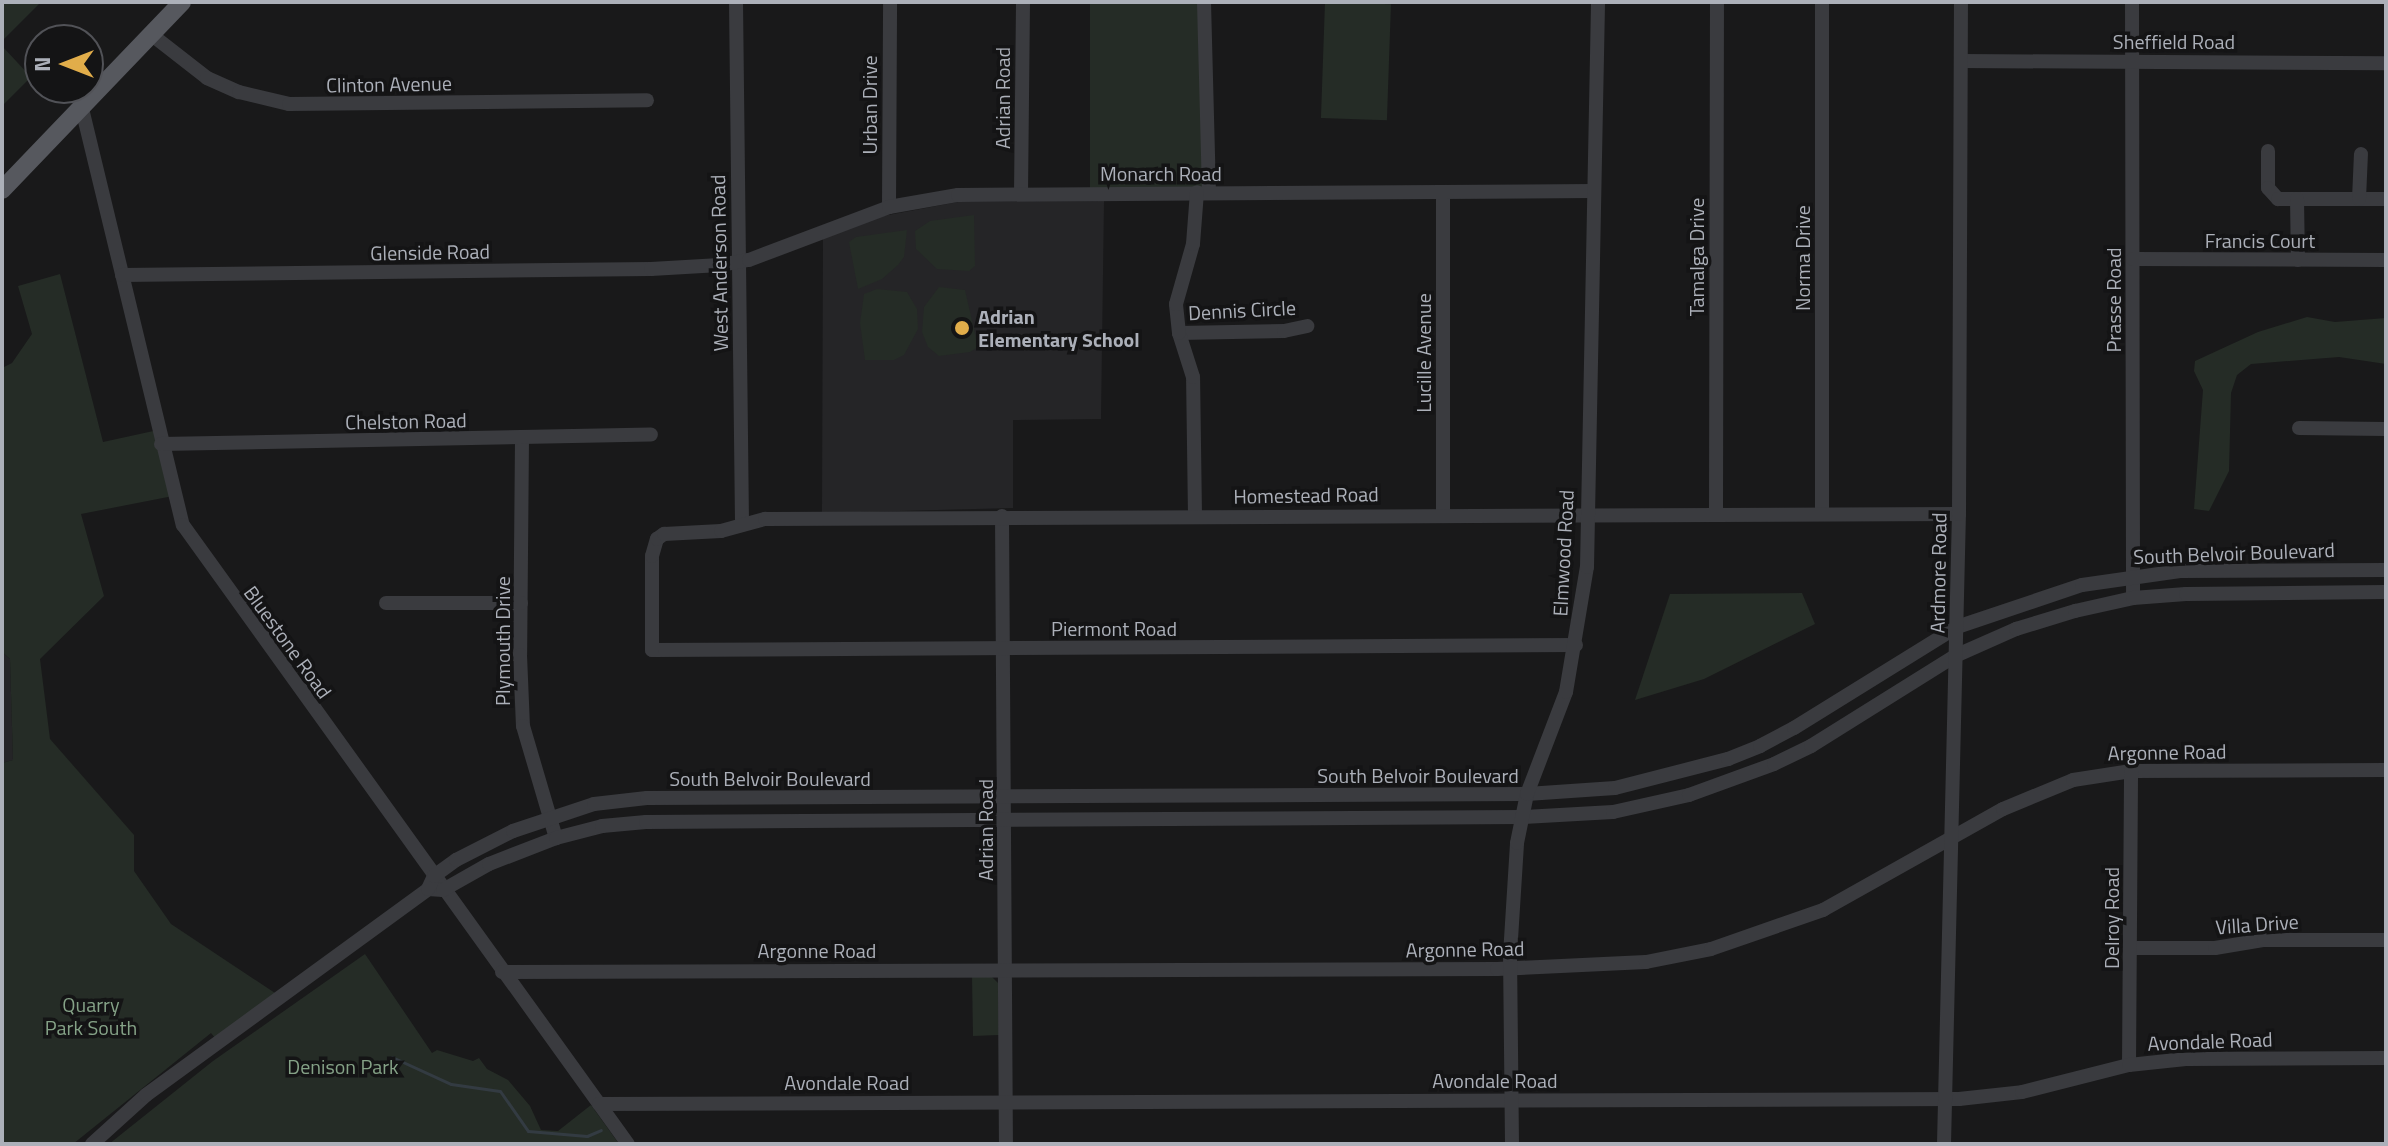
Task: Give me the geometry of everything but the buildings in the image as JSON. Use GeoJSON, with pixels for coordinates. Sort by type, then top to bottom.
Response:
{"type":"FeatureCollection","features":[{"type":"Feature","properties":{"kind":"main road"},"geometry":{"type":"LineString","coordinates":[[2,190],[82,110],[182,2]]}},
{"type":"Feature","properties":{"kind":"street","name":"West Anderson Road"},"geometry":{"type":"LineString","coordinates":[[736,2],[742,523]]}},
{"type":"Feature","properties":{"kind":"street","name":"Urban Drive"},"geometry":{"type":"LineString","coordinates":[[889,207],[890,2]]}},
{"type":"Feature","properties":{"kind":"street","name":"Adrian Road"},"geometry":{"type":"LineString","coordinates":[[1021,194],[1023,2]]}},
{"type":"Feature","properties":{"kind":"street"},"geometry":{"type":"LineString","coordinates":[[1195,516],[1193,377],[1179,333],[1176,304],[1193,244],[1203,192],[1204,2]]}},
{"type":"Feature","properties":{"kind":"street","name":"Elmwood Road"},"geometry":{"type":"LineString","coordinates":[[1512,1144],[1510,969],[1514,871],[1527,794],[1566,692],[1587,567],[1598,2]]}},
{"type":"Feature","properties":{"kind":"street","name":"Tamalga Drive"},"geometry":{"type":"LineString","coordinates":[[1716,513],[1717,2]]}},
{"type":"Feature","properties":{"kind":"street","name":"Norma Drive"},"geometry":{"type":"LineString","coordinates":[[1822,2],[1822,513]]}},
{"type":"Feature","properties":{"kind":"street","name":"Ardmore Road"},"geometry":{"type":"LineString","coordinates":[[1944,1144],[1959,514],[1961,2]]}},
{"type":"Feature","properties":{"kind":"street","name":"Prasse Road"},"geometry":{"type":"LineString","coordinates":[[2132,2],[2133,598]]}},
{"type":"Feature","properties":{"kind":"street","name":"Clinton Avenue"},"geometry":{"type":"LineString","coordinates":[[152,35],[207,78],[239,92],[289,104],[647,100]]}},
{"type":"Feature","properties":{"kind":"street","name":"Sheffield Road"},"geometry":{"type":"LineString","coordinates":[[1961,61],[2386,63]]}},
{"type":"Feature","properties":{"kind":"street","name":"Bluestone Road"},"geometry":{"type":"LineString","coordinates":[[81,104],[183,525],[435,885],[628,1144]]}},
{"type":"Feature","properties":{"kind":"street"},"geometry":{"type":"LineString","coordinates":[[2268,151],[2270,193],[2278,199],[2386,199]]}},
{"type":"Feature","properties":{"kind":"street"},"geometry":{"type":"LineString","coordinates":[[2359,199],[2361,154]]}},
{"type":"Feature","properties":{"kind":"street","name":"Monarch Road"},"geometry":{"type":"LineString","coordinates":[[738,263],[889,207],[958,195],[1594,191]]}},
{"type":"Feature","properties":{"kind":"street","name":"Lucille Avenue"},"geometry":{"type":"LineString","coordinates":[[1443,192],[1443,513]]}},
{"type":"Feature","properties":{"kind":"street"},"geometry":{"type":"LineString","coordinates":[[2297,199],[2298,260]]}},
{"type":"Feature","properties":{"kind":"street","name":"Francis Court"},"geometry":{"type":"LineString","coordinates":[[2133,259],[2386,260]]}},
{"type":"Feature","properties":{"kind":"street","name":"Glenside Road"},"geometry":{"type":"LineString","coordinates":[[122,275],[651,269],[738,263]]}},
{"type":"Feature","properties":{"kind":"street","name":"Dennis Circle"},"geometry":{"type":"LineString","coordinates":[[1179,333],[1284,331],[1307,326]]}},
{"type":"Feature","properties":{"kind":"street"},"geometry":{"type":"LineString","coordinates":[[2299,428],[2386,429]]}},
{"type":"Feature","properties":{"kind":"street","name":"Chelston Road"},"geometry":{"type":"LineString","coordinates":[[161,444],[651,435]]}},
{"type":"Feature","properties":{"kind":"street","name":"Plymouth Drive"},"geometry":{"type":"LineString","coordinates":[[522,439],[523,726],[556,838]]}},
{"type":"Feature","properties":{"kind":"street","name":"Homestead Road"},"geometry":{"type":"LineString","coordinates":[[652,650],[652,556],[657,539],[673,531],[721,531],[765,519],[1443,513],[1959,514]]}},
{"type":"Feature","properties":{"kind":"street","name":"Adrian Road"},"geometry":{"type":"LineString","coordinates":[[1002,516],[1006,1144]]}},
{"type":"Feature","properties":{"kind":"street","name":"South Belvoir Boulevard"},"geometry":{"type":"LineString","coordinates":[[92,1144],[146,1095],[435,885],[486,843],[549,817],[594,804],[647,798],[1527,794],[1615,788],[1728,759],[1794,728],[1957,627],[2082,585],[2132,575],[2180,571],[2386,570]]}},
{"type":"Feature","properties":{"kind":"street","name":"South Belvoir Boulevard"},"geometry":{"type":"LineString","coordinates":[[435,885],[556,838],[602,826],[646,822],[1522,817],[1613,812],[1721,785],[1811,746],[1955,656],[2016,629],[2133,598],[2241,592],[2386,592]]}},
{"type":"Feature","properties":{"kind":"street"},"geometry":{"type":"LineString","coordinates":[[386,603],[521,603]]}},
{"type":"Feature","properties":{"kind":"street","name":"Piermont Road"},"geometry":{"type":"LineString","coordinates":[[652,650],[1576,645]]}},
{"type":"Feature","properties":{"kind":"street","name":"Argonne Road"},"geometry":{"type":"LineString","coordinates":[[502,972],[1510,969],[1646,962],[1711,949],[1823,910],[2042,790],[2102,773],[2386,770]]}},
{"type":"Feature","properties":{"kind":"street","name":"Delroy Road"},"geometry":{"type":"LineString","coordinates":[[2129,1065],[2131,771]]}},
{"type":"Feature","properties":{"kind":"street","name":"Villa Drive"},"geometry":{"type":"LineString","coordinates":[[2131,948],[2215,948],[2264,940],[2386,940]]}},
{"type":"Feature","properties":{"kind":"street","name":"Avondale Road"},"geometry":{"type":"LineString","coordinates":[[599,1104],[1945,1098],[2022,1092],[2129,1065],[2186,1059],[2386,1058]]}},
{"type":"Feature","properties":{"kind":"shaded area","name":"Adrian Elementary School"},"geometry":{"type":"Polygon","coordinates":[[[1104,201],[1101,419],[1013,420],[1013,508],[822,513],[823,238],[883,216],[958,202],[1104,201]]]}},
{"type":"Feature","properties":{"kind":"shaded area"},"geometry":{"type":"Polygon","coordinates":[[[2,652],[10,659],[13,760],[2,763],[2,652]]]}},
{"type":"Feature","properties":{"kind":"green space"},"geometry":{"type":"Polygon","coordinates":[[[2,2],[41,2],[2,41],[2,2]]]}},
{"type":"Feature","properties":{"kind":"green space"},"geometry":{"type":"Polygon","coordinates":[[[1090,2],[1204,2],[1204,193],[1090,193],[1090,2]]]}},
{"type":"Feature","properties":{"kind":"green space"},"geometry":{"type":"Polygon","coordinates":[[[1325,2],[1391,4],[1387,120],[1321,118],[1325,2]]]}},
{"type":"Feature","properties":{"kind":"green space"},"geometry":{"type":"Polygon","coordinates":[[[2,46],[24,70],[24,84],[2,106],[2,46]]]}},
{"type":"Feature","properties":{"kind":"green space"},"geometry":{"type":"Polygon","coordinates":[[[974,215],[975,266],[969,271],[937,269],[916,249],[915,231],[930,221],[974,215]]]}},
{"type":"Feature","properties":{"kind":"green space"},"geometry":{"type":"Polygon","coordinates":[[[907,230],[904,257],[898,265],[882,279],[858,289],[849,242],[856,237],[907,230]]]}},
{"type":"Feature","properties":{"kind":"green space","name":"Quarry Park South"},"geometry":{"type":"Polygon","coordinates":[[[60,274],[103,442],[158,430],[173,496],[81,514],[104,596],[40,659],[50,739],[134,835],[134,871],[171,924],[281,997],[219,1043],[211,1033],[73,1144],[2,1144],[2,763],[13,760],[10,659],[2,652],[2,368],[12,363],[32,334],[18,286],[60,274]]]}},
{"type":"Feature","properties":{"kind":"green space"},"geometry":{"type":"Polygon","coordinates":[[[939,287],[965,290],[978,347],[970,352],[939,356],[928,347],[922,332],[924,307],[939,287]]]}},
{"type":"Feature","properties":{"kind":"green space"},"geometry":{"type":"Polygon","coordinates":[[[877,289],[907,292],[917,309],[918,329],[904,355],[894,360],[865,360],[860,323],[864,294],[877,289]]]}},
{"type":"Feature","properties":{"kind":"green space"},"geometry":{"type":"Polygon","coordinates":[[[2307,317],[2335,322],[2386,318],[2386,364],[2339,357],[2251,364],[2237,375],[2231,393],[2229,471],[2209,511],[2194,509],[2203,390],[2194,371],[2195,361],[2258,332],[2307,317]]]}},
{"type":"Feature","properties":{"kind":"green space"},"geometry":{"type":"Polygon","coordinates":[[[1802,593],[1815,624],[1704,679],[1635,700],[1670,594],[1802,593]]]}},
{"type":"Feature","properties":{"kind":"green space","name":"Denison Park"},"geometry":{"type":"Polygon","coordinates":[[[365,954],[432,1053],[437,1050],[473,1061],[479,1058],[487,1069],[508,1080],[530,1106],[541,1130],[558,1131],[591,1105],[619,1144],[109,1144],[213,1061],[365,954]]]}},
{"type":"Feature","properties":{"kind":"green space"},"geometry":{"type":"Polygon","coordinates":[[[972,976],[992,977],[998,983],[999,1035],[973,1036],[972,976]]]}},
{"type":"Feature","properties":{"kind":"waterway"},"geometry":{"type":"LineString","coordinates":[[392,1057],[451,1084],[500,1091],[528,1131],[587,1136],[601,1130]]}},
{"type":"Feature","properties":{"kind":"place","name":"Adrian Elementary School"},"geometry":{"type":"Point","coordinates":[962,328]}}]}
